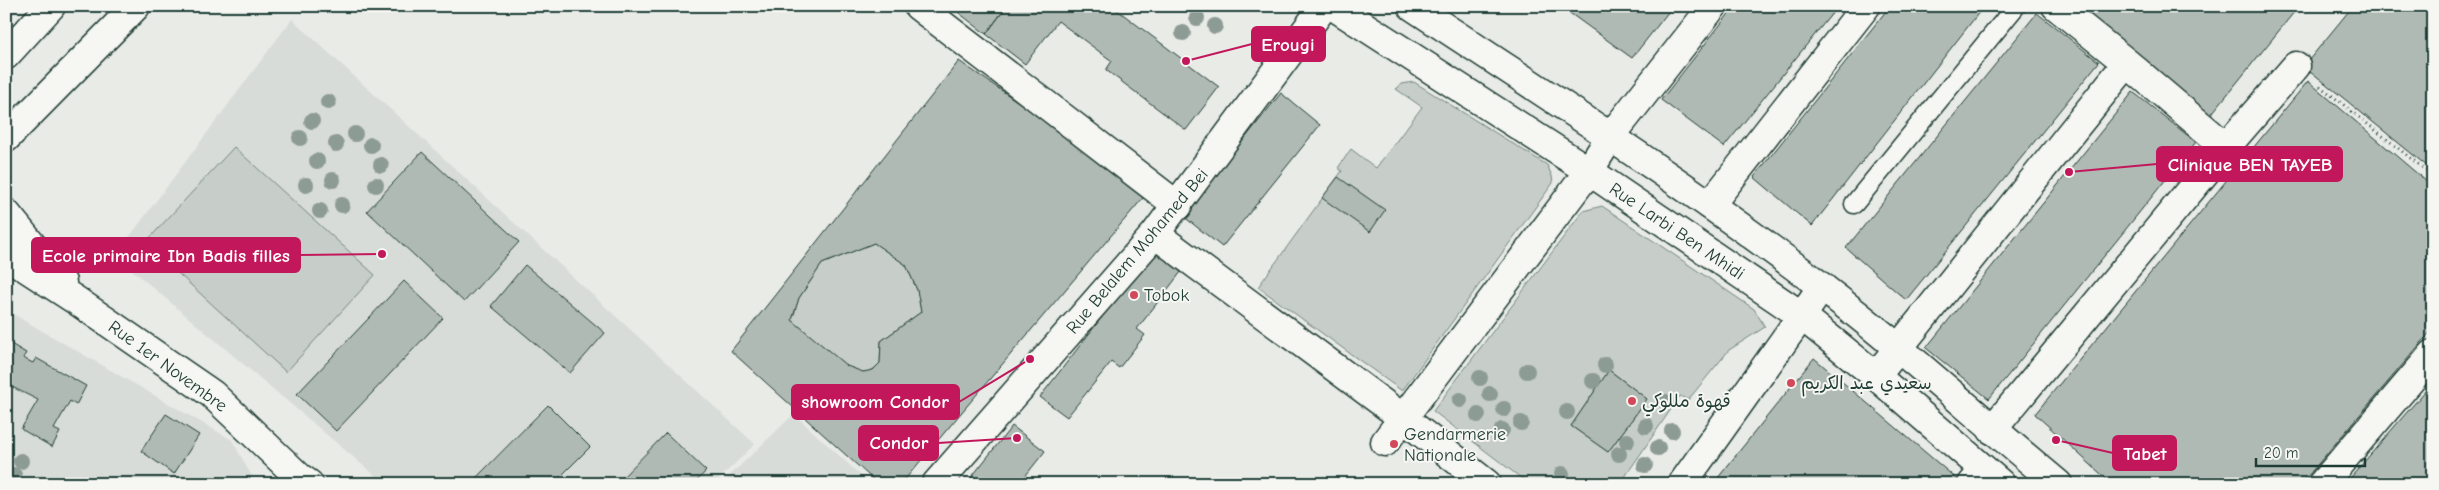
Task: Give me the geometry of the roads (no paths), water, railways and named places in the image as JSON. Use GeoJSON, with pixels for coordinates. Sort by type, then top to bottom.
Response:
{"type":"FeatureCollection","features":[{"type":"Feature","properties":{"kind":"street"},"geometry":{"type":"LineString","coordinates":[[6,55],[51,6]]}},
{"type":"Feature","properties":{"kind":"street"},"geometry":{"type":"LineString","coordinates":[[6,138],[136,6]]}},
{"type":"Feature","properties":{"kind":"street"},"geometry":{"type":"LineString","coordinates":[[918,6],[1178,206]]}},
{"type":"Feature","properties":{"kind":"street","name":"Rue Belalem Mohamed Bei"},"geometry":{"type":"LineString","coordinates":[[936,484],[1178,206],[1324,6]]}},
{"type":"Feature","properties":{"kind":"street","name":"Rue Larbi Ben Mhidi"},"geometry":{"type":"LineString","coordinates":[[1332,6],[1589,171],[1802,316],[1876,376],[1986,479]]}},
{"type":"Feature","properties":{"kind":"street"},"geometry":{"type":"LineString","coordinates":[[1412,6],[1710,205],[1822,287],[1899,348],[1992,430],[2058,484]]}},
{"type":"Feature","properties":{"kind":"street"},"geometry":{"type":"LineString","coordinates":[[1385,442],[1589,171],[1610,137],[1713,6]]}},
{"type":"Feature","properties":{"kind":"street"},"geometry":{"type":"LineString","coordinates":[[1710,205],[1866,6]]}},
{"type":"Feature","properties":{"kind":"street"},"geometry":{"type":"LineString","coordinates":[[2056,6],[2226,147]]}},
{"type":"Feature","properties":{"kind":"street"},"geometry":{"type":"LineString","coordinates":[[1876,376],[2127,63]]}},
{"type":"Feature","properties":{"kind":"street"},"geometry":{"type":"LineString","coordinates":[[1992,430],[2226,147],[2296,66]]}},
{"type":"Feature","properties":{"kind":"street","name":"Rue 1er Novembre"},"geometry":{"type":"LineString","coordinates":[[6,213],[77,301]]}},
{"type":"Feature","properties":{"kind":"street"},"geometry":{"type":"LineString","coordinates":[[1155,234],[1403,418],[1486,484]]}},
{"type":"Feature","properties":{"kind":"street","name":"Rue 1er Novembre"},"geometry":{"type":"LineString","coordinates":[[6,255],[77,301],[212,394],[302,481]]}},
{"type":"Feature","properties":{"kind":"street"},"geometry":{"type":"LineString","coordinates":[[1682,484],[1822,287]]}},
{"type":"Feature","properties":{"kind":"street"},"geometry":{"type":"LineString","coordinates":[[2322,484],[2433,354]]}},
{"type":"Feature","properties":{"kind":"lane"},"geometry":{"type":"LineString","coordinates":[[1854,204],[2016,6]]}},
{"type":"Feature","properties":{"kind":"place","name":"Erougi"},"geometry":{"type":"Point","coordinates":[1186,61]}},
{"type":"Feature","properties":{"kind":"place","name":"Clinique BEN TAYEB"},"geometry":{"type":"Point","coordinates":[2069,172]}},
{"type":"Feature","properties":{"kind":"place","name":"Ecole primaire Ibn Badis filles"},"geometry":{"type":"Point","coordinates":[382,254]}},
{"type":"Feature","properties":{"kind":"place","name":"Tobok"},"geometry":{"type":"Point","coordinates":[1134,295]}},
{"type":"Feature","properties":{"kind":"place","name":"showroom Condor"},"geometry":{"type":"Point","coordinates":[1030,359]}},
{"type":"Feature","properties":{"kind":"place","name":"سعيدي عبد الكريم"},"geometry":{"type":"Point","coordinates":[1791,383]}},
{"type":"Feature","properties":{"kind":"place","name":"قهوة مللوكي"},"geometry":{"type":"Point","coordinates":[1632,401]}},
{"type":"Feature","properties":{"kind":"place","name":"Condor"},"geometry":{"type":"Point","coordinates":[1017,438]}},
{"type":"Feature","properties":{"kind":"place","name":"Tabet"},"geometry":{"type":"Point","coordinates":[2056,440]}},
{"type":"Feature","properties":{"kind":"place","name":"Gendarmerie Nationale"},"geometry":{"type":"Point","coordinates":[1394,444]}}]}
